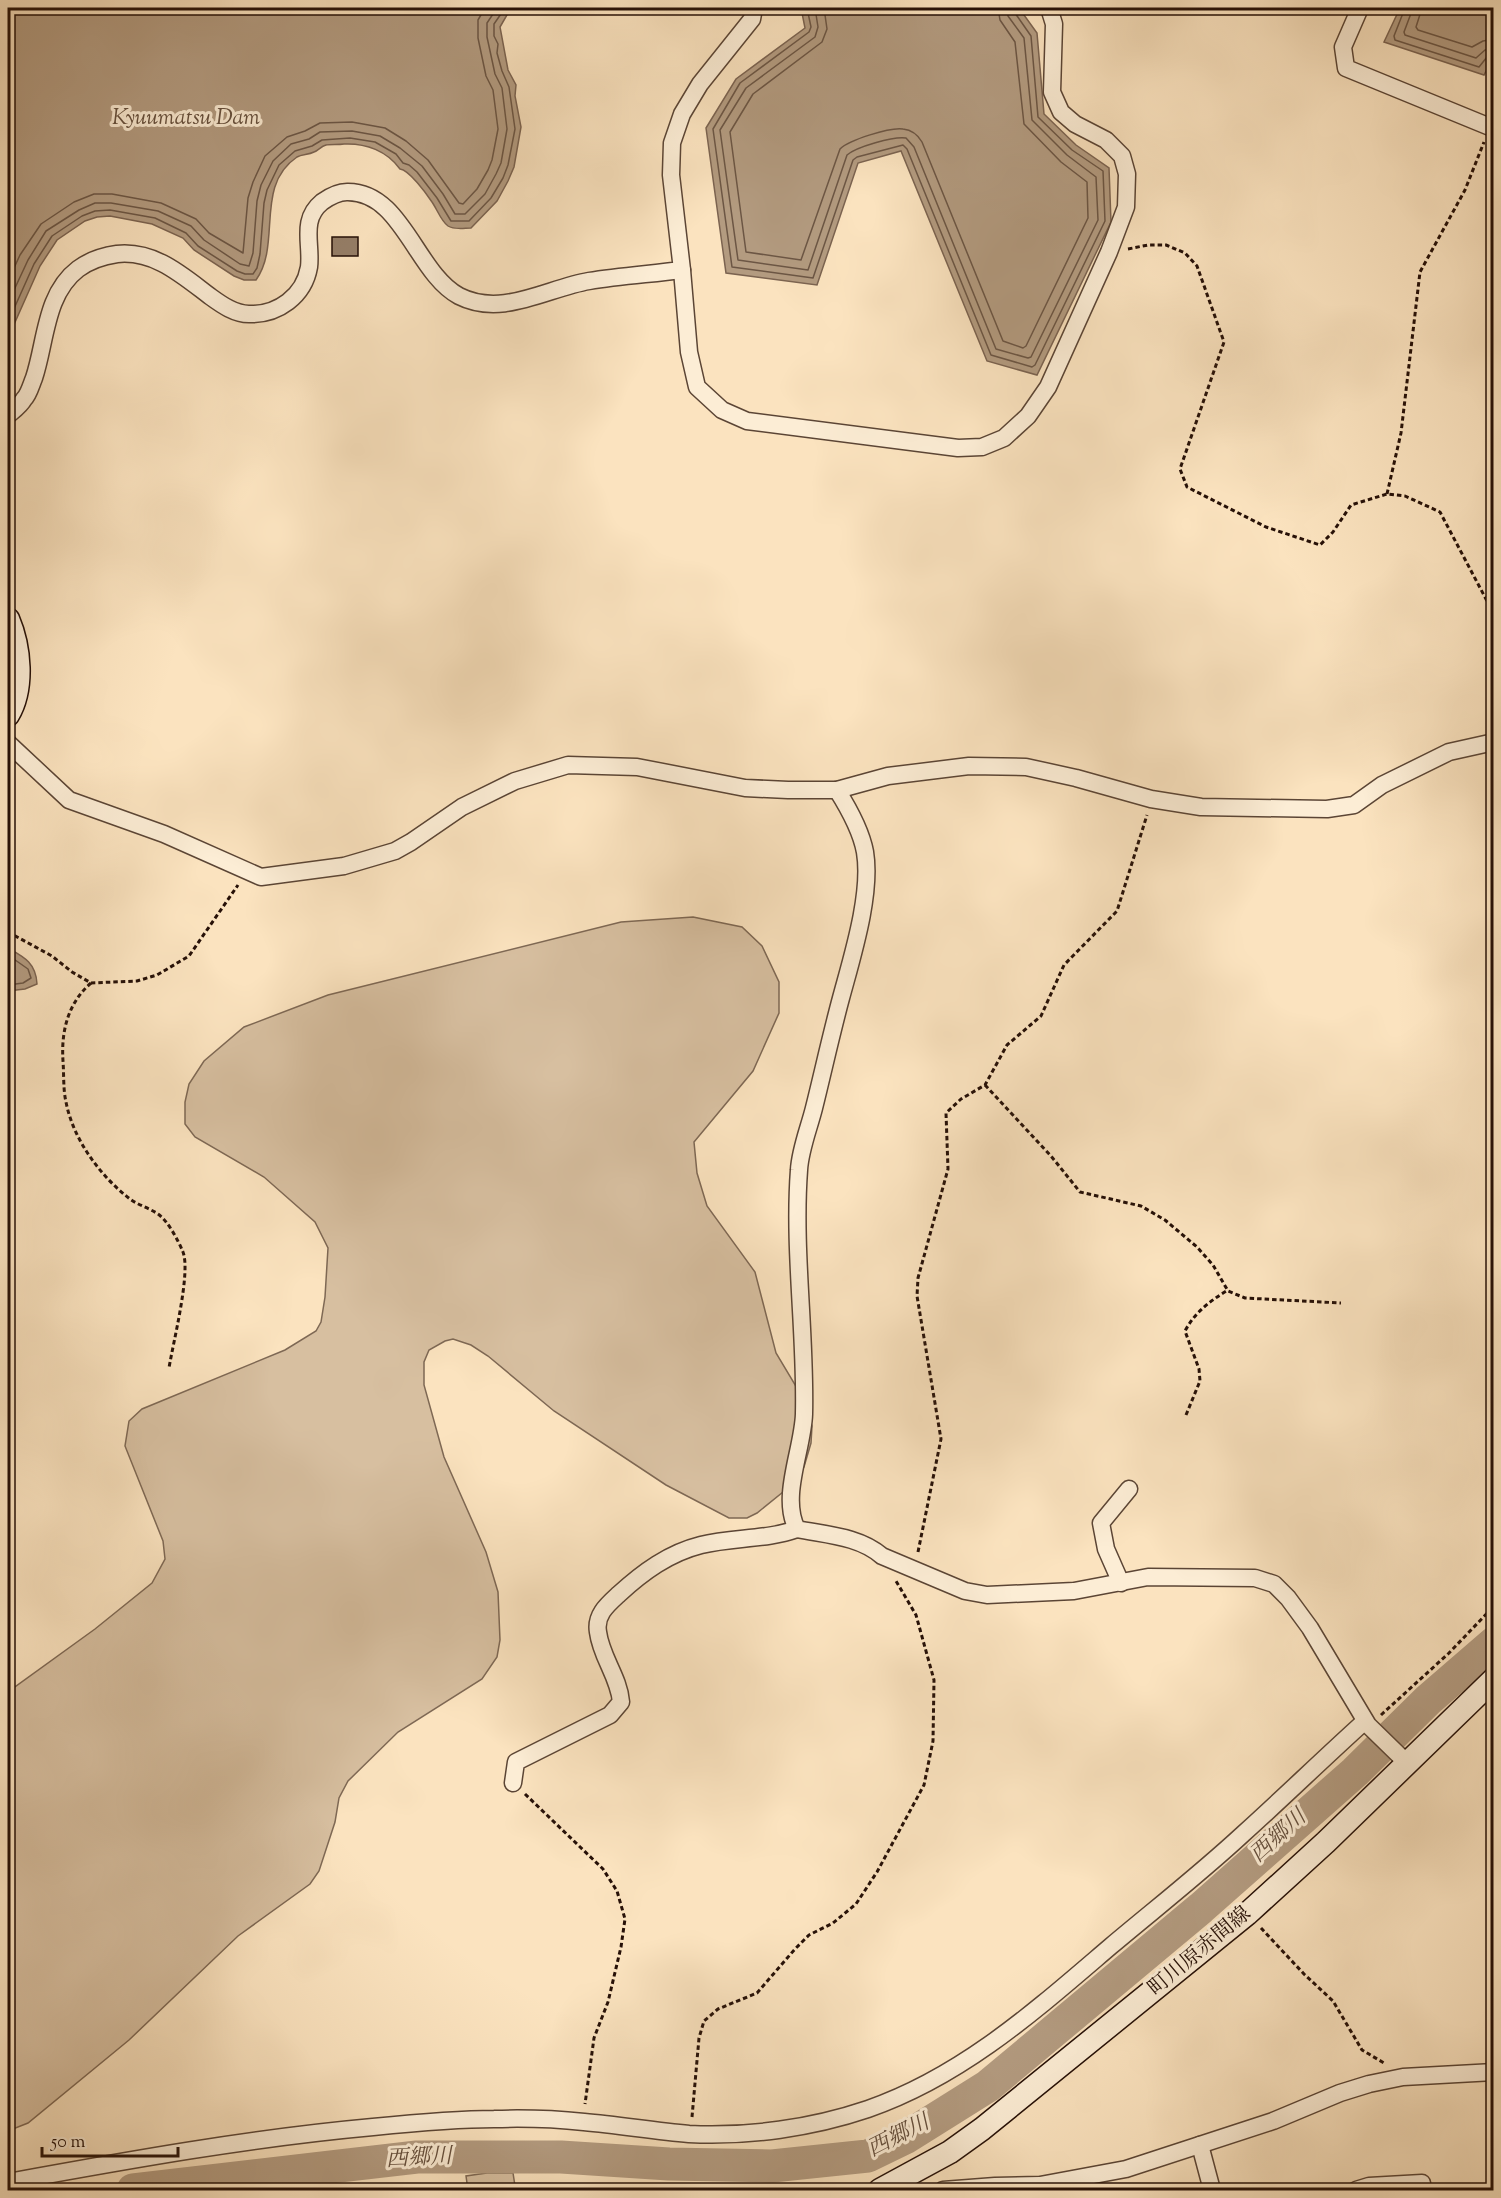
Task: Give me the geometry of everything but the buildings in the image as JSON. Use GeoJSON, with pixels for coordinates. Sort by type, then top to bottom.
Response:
{"type":"FeatureCollection","features":[{"type":"Feature","properties":{"kind":"main road"},"geometry":{"type":"LineString","coordinates":[[8,619],[15,636],[18,688],[8,715]]}},
{"type":"Feature","properties":{"kind":"main road","name":"町川原赤間線"},"geometry":{"type":"LineString","coordinates":[[880,2190],[924,2168],[982,2129],[1248,1914],[1326,1842],[1401,1757],[1494,1679]]}},
{"type":"Feature","properties":{"kind":"street"},"geometry":{"type":"LineString","coordinates":[[754,8],[752,19],[747,27],[700,84],[681,114],[672,143],[671,175],[689,352],[697,387],[722,410],[747,421],[958,448],[982,447],[1004,438],[1028,416],[1048,387],[1109,252],[1126,207],[1127,174],[1122,156],[1106,140],[1075,124],[1061,112],[1052,92],[1054,24],[1049,8]]}},
{"type":"Feature","properties":{"kind":"street"},"geometry":{"type":"LineString","coordinates":[[1360,8],[1343,47],[1346,68],[1492,125]]}},
{"type":"Feature","properties":{"kind":"street"},"geometry":{"type":"LineString","coordinates":[[8,415],[26,398],[39,364],[44,336],[54,303],[65,284],[78,269],[101,256],[124,254],[152,257],[171,267],[234,311],[248,314],[267,312],[283,306],[295,297],[304,283],[309,267],[308,222],[315,208],[329,197],[345,192],[363,193],[381,203],[398,222],[437,277],[458,296],[483,303],[515,302],[587,282],[681,270]]}},
{"type":"Feature","properties":{"kind":"street"},"geometry":{"type":"LineString","coordinates":[[8,743],[69,800],[164,834],[261,877],[344,866],[395,851],[462,807],[515,781],[567,765],[637,767],[745,788],[837,790],[888,776],[969,766],[1026,767],[1151,799],[1201,807],[1327,809],[1354,805],[1382,785],[1449,752],[1494,742]]}},
{"type":"Feature","properties":{"kind":"street"},"geometry":{"type":"LineString","coordinates":[[797,1529],[791,1518],[794,1466],[803,1433],[805,1373],[799,1258],[799,1168],[861,922],[865,878],[865,852],[851,813],[837,790]]}},
{"type":"Feature","properties":{"kind":"street"},"geometry":{"type":"LineString","coordinates":[[1121,1583],[1106,1549],[1101,1523],[1129,1489]]}},
{"type":"Feature","properties":{"kind":"street"},"geometry":{"type":"LineString","coordinates":[[513,1783],[516,1762],[610,1715],[621,1702],[620,1688],[597,1631],[599,1614],[642,1573],[676,1554],[702,1545],[779,1536],[797,1529],[851,1539],[871,1547],[882,1556],[965,1591],[987,1595],[1074,1591],[1148,1578],[1255,1578],[1274,1584],[1288,1598],[1310,1628],[1367,1723],[1401,1757]]}},
{"type":"Feature","properties":{"kind":"street"},"geometry":{"type":"LineString","coordinates":[[8,2182],[304,2133],[492,2119],[582,2121],[691,2134],[748,2133],[822,2122],[866,2110],[943,2075],[1016,2026],[1241,1836],[1367,1723]]}},
{"type":"Feature","properties":{"kind":"street"},"geometry":{"type":"LineString","coordinates":[[943,2190],[1063,2182],[1126,2169],[1272,2121],[1340,2093],[1369,2084],[1403,2077],[1494,2072]]}},
{"type":"Feature","properties":{"kind":"street"},"geometry":{"type":"LineString","coordinates":[[1200,2145],[1212,2190]]}},
{"type":"Feature","properties":{"kind":"street"},"geometry":{"type":"LineString","coordinates":[[1356,2190],[1369,2186],[1422,2183]]}},
{"type":"Feature","properties":{"kind":"path"},"geometry":{"type":"LineString","coordinates":[[1387,494],[1401,433],[1420,272],[1465,190],[1492,125]]}},
{"type":"Feature","properties":{"kind":"path"},"geometry":{"type":"LineString","coordinates":[[1109,252],[1148,245],[1166,245],[1185,253],[1197,266],[1224,342],[1180,469],[1187,487],[1266,527],[1320,544],[1333,531],[1351,505],[1387,494],[1405,496],[1440,512],[1487,600],[1494,619]]}},
{"type":"Feature","properties":{"kind":"path"},"geometry":{"type":"LineString","coordinates":[[914,1568],[941,1439],[917,1296],[918,1278],[948,1169],[946,1113],[961,1099],[985,1085],[1007,1045],[1041,1016],[1064,965],[1117,911],[1151,799]]}},
{"type":"Feature","properties":{"kind":"path"},"geometry":{"type":"LineString","coordinates":[[8,932],[52,956],[91,983],[137,981],[169,969],[189,956],[238,884],[243,869]]}},
{"type":"Feature","properties":{"kind":"path"},"geometry":{"type":"LineString","coordinates":[[91,983],[74,1002],[64,1028],[66,1102],[81,1144],[92,1159],[112,1184],[131,1200],[159,1215],[166,1222],[184,1253],[184,1286],[169,1368]]}},
{"type":"Feature","properties":{"kind":"path"},"geometry":{"type":"LineString","coordinates":[[985,1085],[1051,1156],[1080,1192],[1141,1206],[1165,1220],[1197,1247],[1213,1265],[1228,1290],[1245,1298],[1341,1303]]}},
{"type":"Feature","properties":{"kind":"path"},"geometry":{"type":"LineString","coordinates":[[1186,1415],[1200,1381],[1199,1369],[1185,1331],[1192,1317],[1228,1290]]}},
{"type":"Feature","properties":{"kind":"path"},"geometry":{"type":"LineString","coordinates":[[691,2134],[699,2038],[704,2021],[718,2009],[757,1993],[809,1935],[833,1923],[856,1904],[877,1872],[924,1785],[933,1741],[934,1680],[916,1615],[882,1556]]}},
{"type":"Feature","properties":{"kind":"path"},"geometry":{"type":"LineString","coordinates":[[1367,1723],[1393,1705],[1449,1653],[1494,1606]]}},
{"type":"Feature","properties":{"kind":"path"},"geometry":{"type":"LineString","coordinates":[[513,1783],[603,1869],[617,1891],[625,1919],[608,2002],[594,2038],[582,2121]]}},
{"type":"Feature","properties":{"kind":"path"},"geometry":{"type":"LineString","coordinates":[[1248,1914],[1304,1974],[1333,2001],[1362,2050],[1403,2077]]}},
{"type":"Feature","properties":{"kind":"shaded area"},"geometry":{"type":"Polygon","coordinates":[[[693,917],[742,927],[762,946],[779,982],[779,1013],[753,1071],[694,1142],[697,1173],[707,1206],[755,1272],[776,1353],[806,1403],[812,1426],[811,1443],[804,1467],[783,1492],[757,1513],[747,1518],[729,1518],[666,1485],[554,1411],[488,1356],[471,1345],[453,1339],[429,1350],[424,1362],[424,1385],[444,1457],[486,1552],[498,1592],[500,1640],[497,1657],[482,1679],[398,1732],[348,1781],[339,1798],[335,1822],[319,1871],[310,1884],[238,1936],[129,2040],[28,2123],[8,2131],[8,1692],[95,1629],[152,1583],[165,1559],[163,1541],[125,1446],[129,1421],[142,1409],[285,1350],[316,1331],[321,1322],[328,1248],[315,1222],[264,1177],[195,1137],[185,1124],[185,1102],[189,1084],[204,1061],[244,1027],[328,995],[621,922],[693,917]]]}},
{"type":"Feature","properties":{"kind":"shaded area"},"geometry":{"type":"Polygon","coordinates":[[[513,2173],[515,2186],[513,2190],[468,2190],[466,2176],[513,2173]]]}},
{"type":"Feature","properties":{"kind":"water","name":"Kyuumatsu Dam"},"geometry":{"type":"Polygon","coordinates":[[[8,8],[511,8],[500,27],[508,70],[516,85],[515,96],[521,127],[514,167],[497,201],[471,228],[456,228],[446,224],[422,188],[404,170],[375,149],[352,144],[328,145],[312,153],[299,156],[284,169],[276,183],[272,199],[267,250],[256,280],[244,280],[234,276],[194,250],[183,238],[152,224],[110,216],[85,221],[57,240],[40,266],[8,338],[8,8]]]}},
{"type":"Feature","properties":{"kind":"water"},"geometry":{"type":"Polygon","coordinates":[[[801,8],[1019,8],[1037,33],[1044,114],[1076,145],[1109,168],[1111,222],[1037,375],[987,361],[901,151],[858,163],[817,285],[726,273],[706,128],[736,79],[805,28],[801,8]]]}},
{"type":"Feature","properties":{"kind":"water"},"geometry":{"type":"Polygon","coordinates":[[[1400,8],[1493,8],[1493,57],[1484,75],[1384,42],[1400,8]]]}},
{"type":"Feature","properties":{"kind":"water"},"geometry":{"type":"Polygon","coordinates":[[[8,948],[32,966],[37,984],[25,989],[8,991],[8,948]]]}},
{"type":"Feature","properties":{"kind":"waterway","name":"西郷川"},"geometry":{"type":"LineString","coordinates":[[133,2190],[417,2157],[561,2157],[669,2164],[772,2166],[868,2156],[905,2138],[988,2086],[1201,1908],[1355,1772],[1428,1700],[1494,1643]]}}]}
